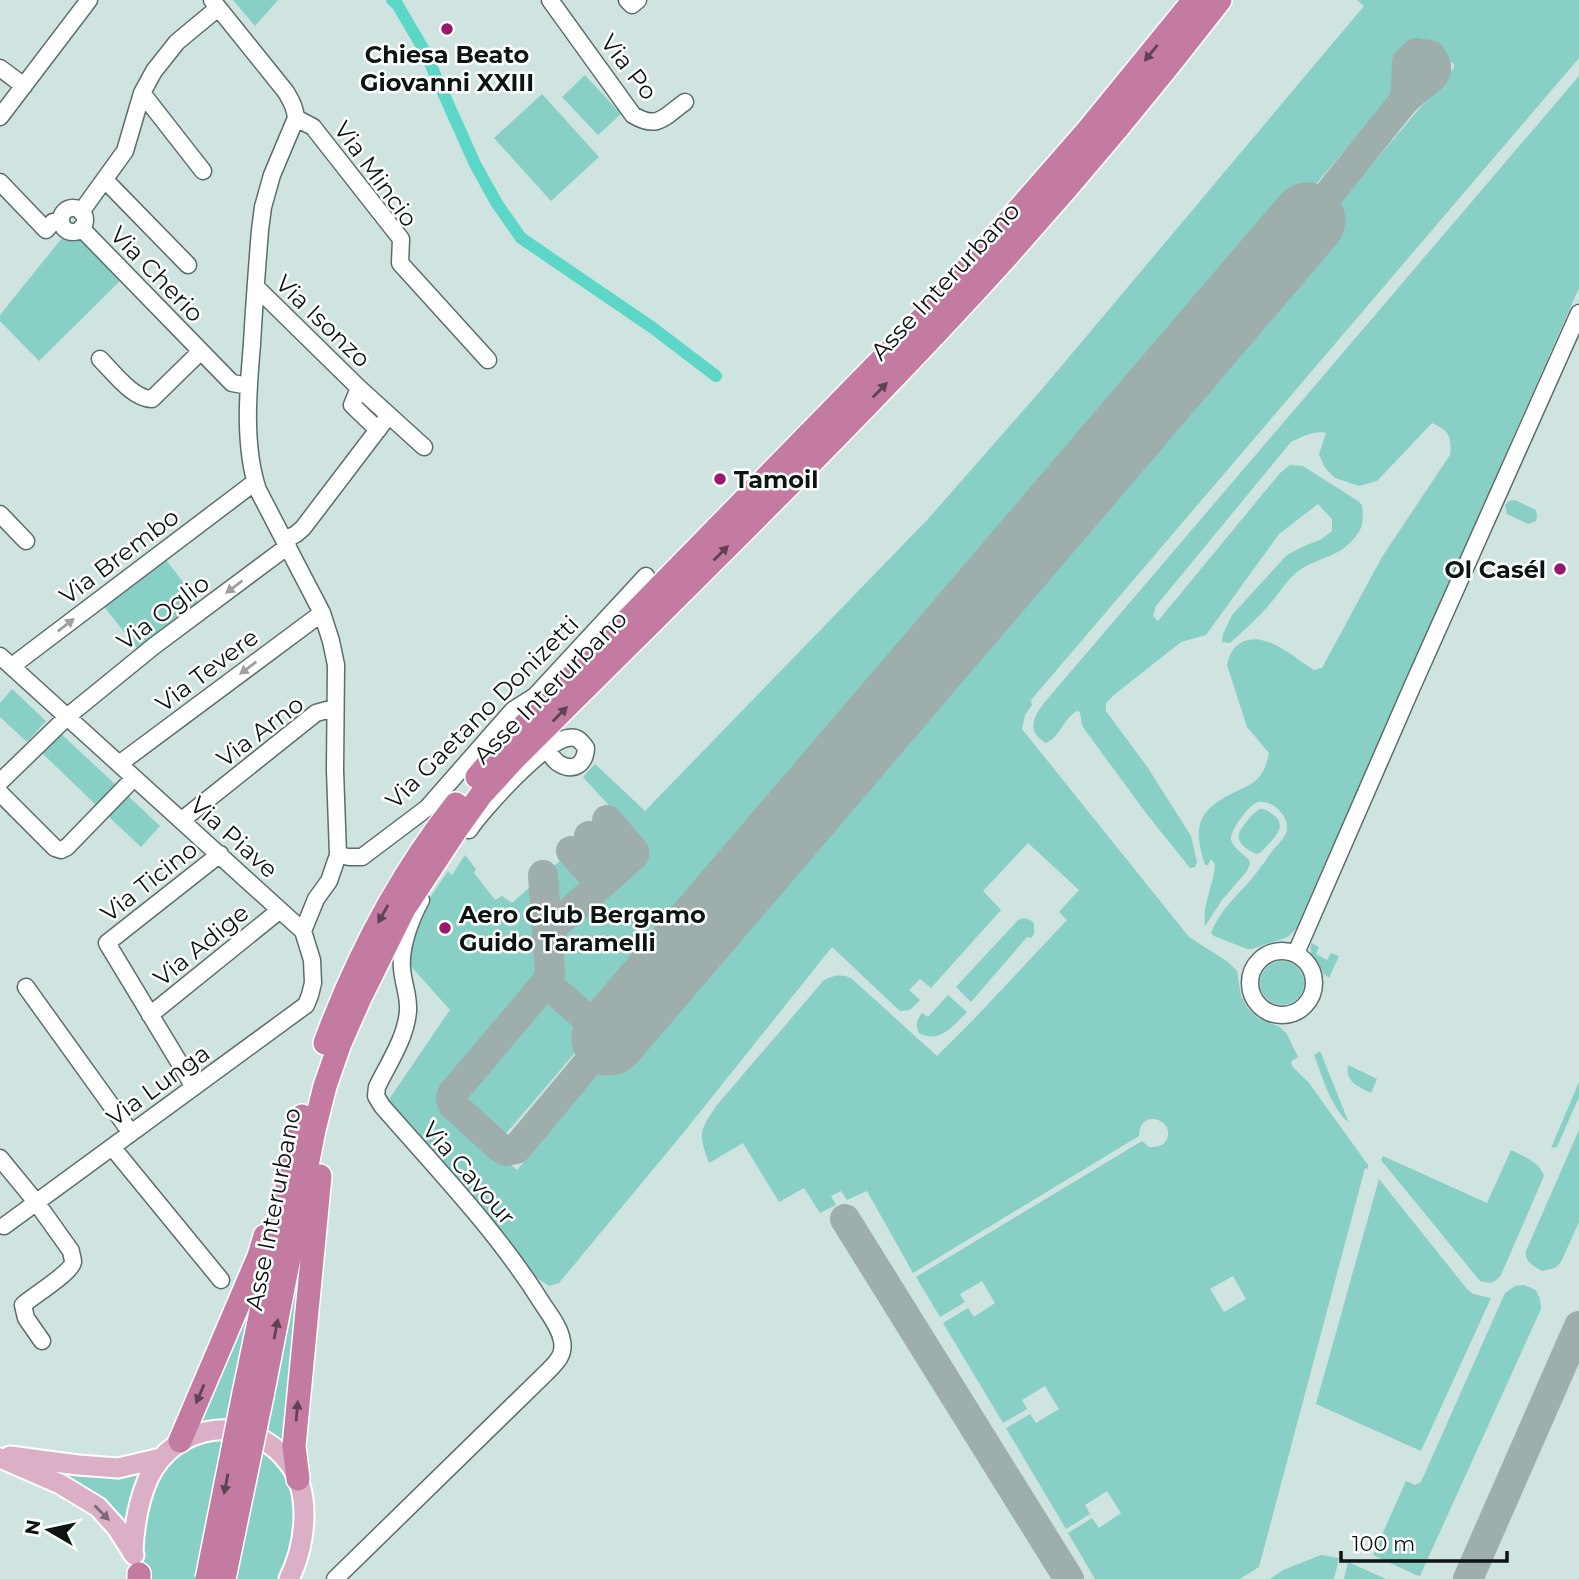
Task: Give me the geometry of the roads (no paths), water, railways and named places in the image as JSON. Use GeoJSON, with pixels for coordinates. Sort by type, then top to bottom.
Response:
{"type":"FeatureCollection","features":[{"type":"Feature","properties":{"kind":"highway","name":"Asse Interurbano"},"geometry":{"type":"LineString","coordinates":[[224,1579],[285,1197],[300,1122],[316,1065],[337,1008],[365,947],[401,881],[447,816],[501,749],[939,302],[1088,130],[1194,0]]}},
{"type":"Feature","properties":{"kind":"highway","name":"Asse Interurbano"},"geometry":{"type":"LineString","coordinates":[[207,1579],[306,1177],[325,1086],[340,1043],[404,909],[481,794],[953,315],[1065,190],[1220,0]]}},
{"type":"Feature","properties":{"kind":"highway"},"geometry":{"type":"LineString","coordinates":[[298,1479],[294,1446],[324,1132],[348,1047],[384,963],[386,945]]}},
{"type":"Feature","properties":{"kind":"highway"},"geometry":{"type":"LineString","coordinates":[[180,1441],[258,1256],[272,1212],[285,1197]]}},
{"type":"Feature","properties":{"kind":"main road"},"geometry":{"type":"LineString","coordinates":[[138,1571],[134,1528],[149,1478],[161,1458],[180,1441],[212,1429],[247,1433],[261,1438],[289,1462],[298,1479],[304,1524],[296,1573]]}},
{"type":"Feature","properties":{"kind":"main road"},"geometry":{"type":"LineString","coordinates":[[0,1456],[118,1468],[161,1458]]}},
{"type":"Feature","properties":{"kind":"main road"},"geometry":{"type":"LineString","coordinates":[[0,1456],[60,1484],[98,1507],[117,1528],[138,1571]]}},
{"type":"Feature","properties":{"kind":"street"},"geometry":{"type":"LineString","coordinates":[[0,117],[89,0]]}},
{"type":"Feature","properties":{"kind":"street","name":"Via Po"},"geometry":{"type":"LineString","coordinates":[[550,0],[633,115],[644,122],[655,123],[685,102]]}},
{"type":"Feature","properties":{"kind":"street"},"geometry":{"type":"LineString","coordinates":[[627,0],[632,5],[638,0]]}},
{"type":"Feature","properties":{"kind":"street"},"geometry":{"type":"LineString","coordinates":[[81,212],[125,151],[142,93],[154,71],[177,42],[215,4],[286,92],[293,103],[296,118],[272,175],[263,207],[248,386],[249,447],[255,482],[323,613],[336,665],[334,708],[338,855],[330,881],[316,899],[303,931]]}},
{"type":"Feature","properties":{"kind":"street"},"geometry":{"type":"LineString","coordinates":[[0,68],[24,86]]}},
{"type":"Feature","properties":{"kind":"street"},"geometry":{"type":"LineString","coordinates":[[142,93],[203,171]]}},
{"type":"Feature","properties":{"kind":"street","name":"Via Mincio"},"geometry":{"type":"LineString","coordinates":[[296,118],[313,127],[401,239],[400,263],[488,360]]}},
{"type":"Feature","properties":{"kind":"street"},"geometry":{"type":"LineString","coordinates":[[105,180],[188,265]]}},
{"type":"Feature","properties":{"kind":"street"},"geometry":{"type":"LineString","coordinates":[[0,182],[46,230],[53,222],[61,224]]}},
{"type":"Feature","properties":{"kind":"street"},"geometry":{"type":"LineString","coordinates":[[75,209],[81,212],[84,223],[81,228],[76,232],[64,229],[61,218],[64,212],[75,209]]}},
{"type":"Feature","properties":{"kind":"street","name":"Via Cherio"},"geometry":{"type":"LineString","coordinates":[[81,228],[232,383],[248,386]]}},
{"type":"Feature","properties":{"kind":"street","name":"Via Isonzo"},"geometry":{"type":"LineString","coordinates":[[256,287],[359,388],[424,447]]}},
{"type":"Feature","properties":{"kind":"street"},"geometry":{"type":"LineString","coordinates":[[1296,953],[1579,313]]}},
{"type":"Feature","properties":{"kind":"street","name":"Via Cherio"},"geometry":{"type":"LineString","coordinates":[[100,359],[135,394],[144,399],[152,399],[200,352]]}},
{"type":"Feature","properties":{"kind":"street","name":"Via Isonzo"},"geometry":{"type":"LineString","coordinates":[[359,388],[352,405],[378,430]]}},
{"type":"Feature","properties":{"kind":"street"},"geometry":{"type":"LineString","coordinates":[[287,543],[303,528],[389,415]]}},
{"type":"Feature","properties":{"kind":"street","name":"Via Brembo"},"geometry":{"type":"LineString","coordinates":[[5,663],[255,482]]}},
{"type":"Feature","properties":{"kind":"street"},"geometry":{"type":"LineString","coordinates":[[0,514],[26,541]]}},
{"type":"Feature","properties":{"kind":"street","name":"Via Oglio"},"geometry":{"type":"LineString","coordinates":[[68,716],[287,543]]}},
{"type":"Feature","properties":{"kind":"street","name":"Via Gaetano Donizetti"},"geometry":{"type":"LineString","coordinates":[[338,855],[362,857],[427,808],[513,710],[535,696],[646,576]]}},
{"type":"Feature","properties":{"kind":"street","name":"Via Tevere"},"geometry":{"type":"LineString","coordinates":[[119,764],[323,613]]}},
{"type":"Feature","properties":{"kind":"street","name":"Via Piave"},"geometry":{"type":"LineString","coordinates":[[5,663],[68,716],[303,931]]}},
{"type":"Feature","properties":{"kind":"street","name":"Via Arno"},"geometry":{"type":"LineString","coordinates":[[182,820],[316,713],[334,708]]}},
{"type":"Feature","properties":{"kind":"street"},"geometry":{"type":"LineString","coordinates":[[0,782],[68,716]]}},
{"type":"Feature","properties":{"kind":"street","name":"Via Cavour"},"geometry":{"type":"LineString","coordinates":[[335,1579],[547,1373],[563,1351],[559,1331],[527,1279],[376,1097],[377,1087],[402,1035],[408,1014],[408,994],[402,968],[407,934],[414,914],[472,824],[515,777],[547,750]]}},
{"type":"Feature","properties":{"kind":"street"},"geometry":{"type":"LineString","coordinates":[[0,793],[55,848],[61,850],[134,778]]}},
{"type":"Feature","properties":{"kind":"street","name":"Via Ticino"},"geometry":{"type":"LineString","coordinates":[[194,1087],[107,943],[220,854]]}},
{"type":"Feature","properties":{"kind":"street","name":"Via Adige"},"geometry":{"type":"LineString","coordinates":[[150,1015],[280,910]]}},
{"type":"Feature","properties":{"kind":"street","name":"Via Lunga"},"geometry":{"type":"LineString","coordinates":[[4,1226],[306,1005],[313,984],[312,960],[303,931]]}},
{"type":"Feature","properties":{"kind":"street"},"geometry":{"type":"LineString","coordinates":[[1283,950],[1296,953],[1308,962],[1312,969],[1315,983],[1311,997],[1301,1009],[1288,1014],[1267,1011],[1256,1001],[1251,988],[1255,966],[1270,953],[1283,950]]}},
{"type":"Feature","properties":{"kind":"street"},"geometry":{"type":"LineString","coordinates":[[26,986],[131,1133]]}},
{"type":"Feature","properties":{"kind":"street"},"geometry":{"type":"LineString","coordinates":[[112,1147],[221,1280]]}},
{"type":"Feature","properties":{"kind":"street"},"geometry":{"type":"LineString","coordinates":[[0,1158],[36,1202],[71,1251],[73,1259],[67,1272],[23,1305],[26,1318],[43,1341]]}},
{"type":"Feature","properties":{"kind":"waterway"},"geometry":{"type":"LineString","coordinates":[[392,0],[424,50],[475,164],[496,202],[521,238],[653,328],[716,376]]}},
{"type":"Feature","properties":{"kind":"place","name":"Chiesa Beato Giovanni XXIII"},"geometry":{"type":"Point","coordinates":[447,29]}},
{"type":"Feature","properties":{"kind":"place","name":"Tamoil"},"geometry":{"type":"Point","coordinates":[720,479]}},
{"type":"Feature","properties":{"kind":"place","name":"Ol Casél"},"geometry":{"type":"Point","coordinates":[1560,569]}},
{"type":"Feature","properties":{"kind":"place","name":"Aero Club Bergamo Guido Taramelli"},"geometry":{"type":"Point","coordinates":[445,928]}}]}
